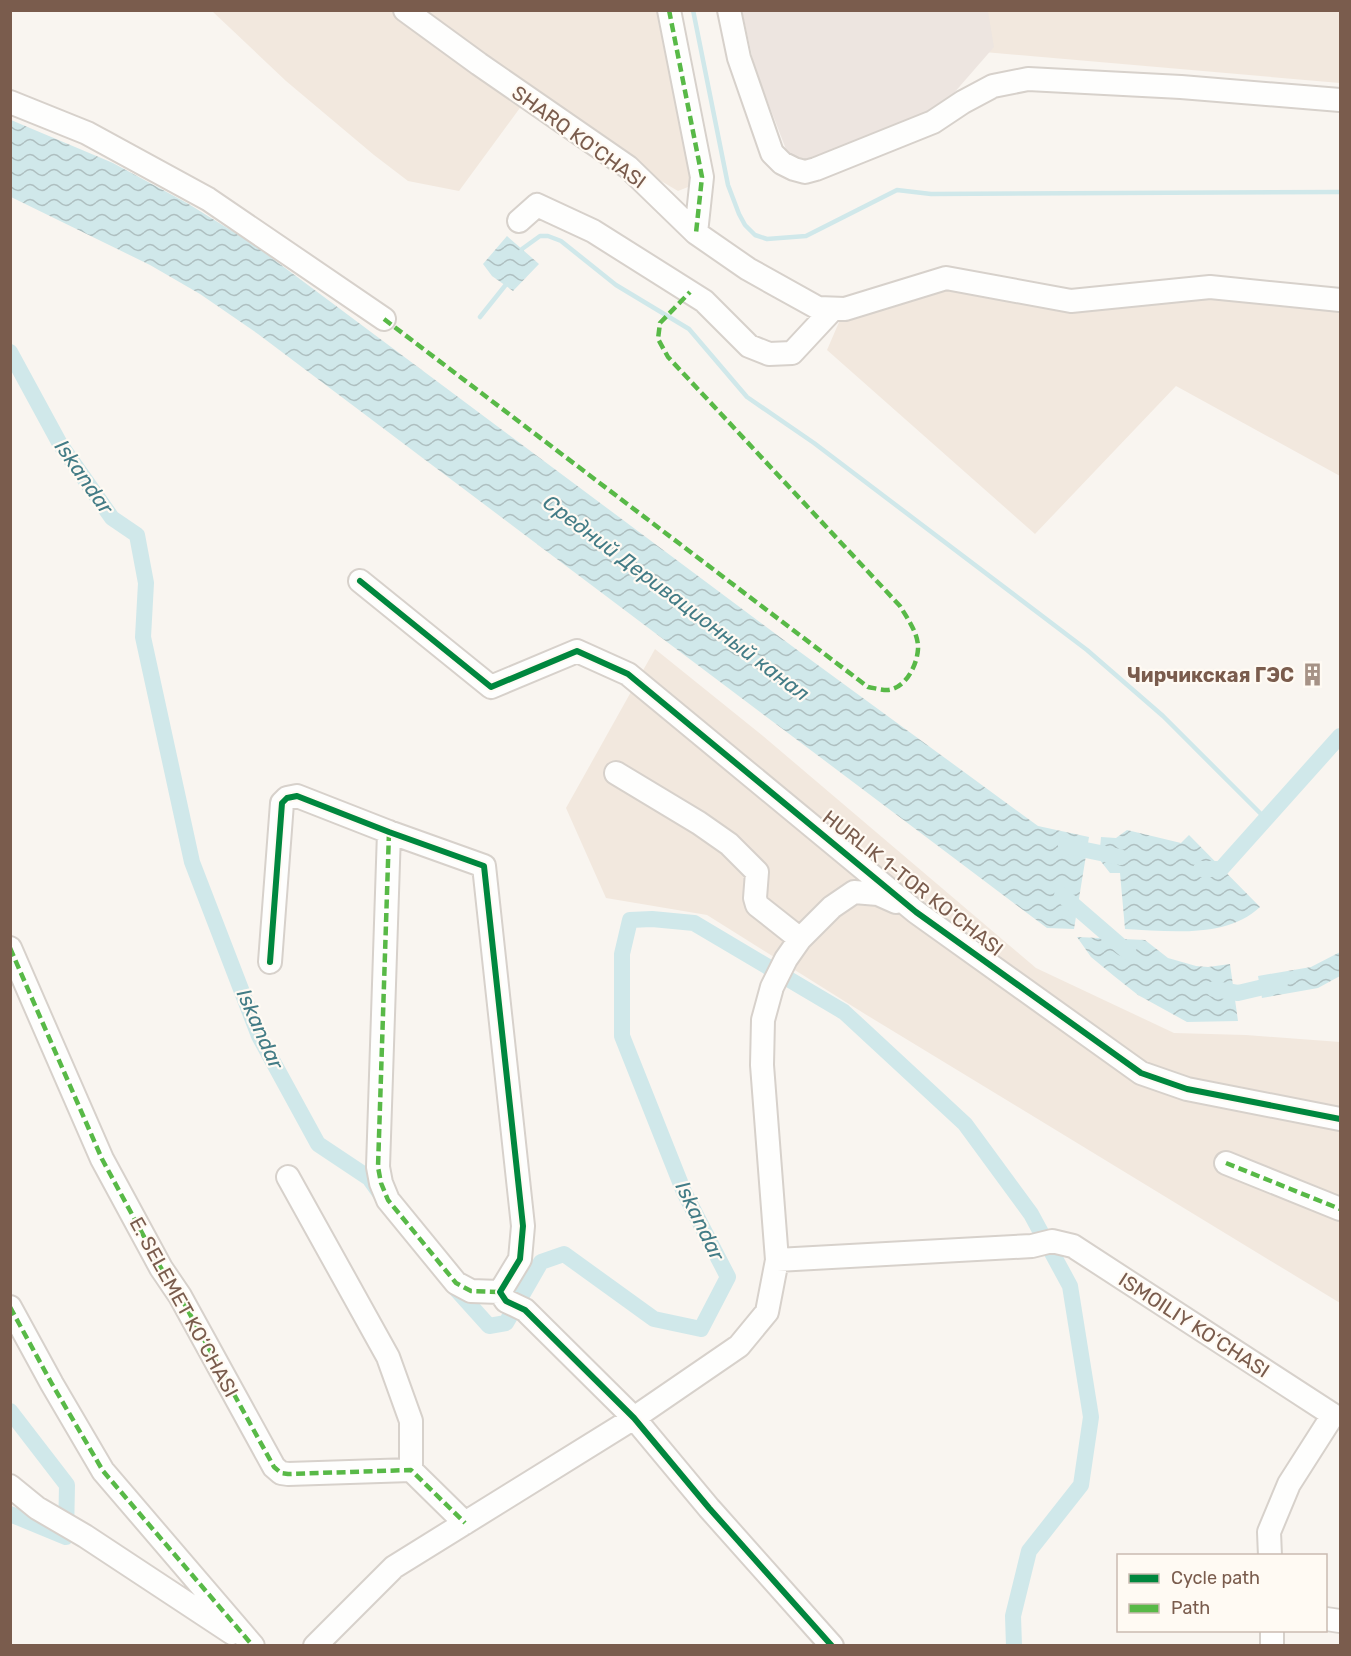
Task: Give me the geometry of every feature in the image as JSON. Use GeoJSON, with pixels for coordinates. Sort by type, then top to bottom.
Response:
{"type":"FeatureCollection","features":[{"type":"Feature","properties":{"kind":"street","name":"SHARQ KO'CHASI"},"geometry":{"type":"LineString","coordinates":[[405,10],[478,64],[628,167],[696,233],[748,269],[818,308],[839,309]]}},
{"type":"Feature","properties":{"kind":"street"},"geometry":{"type":"LineString","coordinates":[[669,10],[702,177],[696,233]]}},
{"type":"Feature","properties":{"kind":"street"},"geometry":{"type":"LineString","coordinates":[[729,10],[739,58],[772,153],[782,163],[799,171],[816,169],[845,159],[933,122],[993,86],[1028,78],[1341,100]]}},
{"type":"Feature","properties":{"kind":"street"},"geometry":{"type":"LineString","coordinates":[[10,102],[87,133],[208,199],[384,319]]}},
{"type":"Feature","properties":{"kind":"street"},"geometry":{"type":"LineString","coordinates":[[519,221],[537,205],[593,231],[704,301],[749,346],[769,354],[792,353],[839,309],[946,278],[1071,301],[1210,287],[1341,300]]}},
{"type":"Feature","properties":{"kind":"street","name":"HURLIK 1-TOR KO‘CHASI"},"geometry":{"type":"LineString","coordinates":[[360,581],[491,687],[577,651],[628,674],[916,912],[1141,1073],[1188,1089],[1341,1119]]}},
{"type":"Feature","properties":{"kind":"street"},"geometry":{"type":"LineString","coordinates":[[616,773],[699,823],[729,844],[757,872],[754,898],[757,905],[800,939]]}},
{"type":"Feature","properties":{"kind":"street"},"geometry":{"type":"LineString","coordinates":[[270,962],[282,803],[286,798],[297,796],[389,832],[482,864],[486,871],[523,1226],[520,1259],[510,1301]]}},
{"type":"Feature","properties":{"kind":"street"},"geometry":{"type":"LineString","coordinates":[[389,832],[378,1167],[388,1200],[456,1283],[471,1291],[510,1301],[634,1418],[709,1508],[832,1646]]}},
{"type":"Feature","properties":{"kind":"street","name":"HURLIK 1-TOR KO‘CHASI"},"geometry":{"type":"LineString","coordinates":[[315,1646],[394,1567],[634,1418],[740,1346],[767,1312],[777,1260],[762,1065],[763,1020],[772,987],[786,959],[800,939],[832,908],[855,892],[878,894],[916,912]]}},
{"type":"Feature","properties":{"kind":"street","name":"E. SELEMET KO‘CHASI"},"geometry":{"type":"LineString","coordinates":[[10,948],[17,981],[102,1159],[274,1467],[281,1473],[411,1470]]}},
{"type":"Feature","properties":{"kind":"street"},"geometry":{"type":"LineString","coordinates":[[1226,1162],[1341,1209]]}},
{"type":"Feature","properties":{"kind":"street"},"geometry":{"type":"LineString","coordinates":[[288,1177],[388,1357],[411,1421],[411,1470],[465,1523]]}},
{"type":"Feature","properties":{"kind":"street","name":"ISMOILIY KO‘CHASI"},"geometry":{"type":"LineString","coordinates":[[777,1260],[1042,1243],[1073,1246],[1333,1415],[1289,1484],[1269,1532],[1270,1554]]}},
{"type":"Feature","properties":{"kind":"street"},"geometry":{"type":"LineString","coordinates":[[10,1307],[103,1470],[252,1646]]}},
{"type":"Feature","properties":{"kind":"street"},"geometry":{"type":"LineString","coordinates":[[10,1486],[36,1508],[85,1536],[252,1646]]}},
{"type":"Feature","properties":{"kind":"shaded area"},"geometry":{"type":"Polygon","coordinates":[[[212,11],[663,11],[693,185],[678,191],[525,101],[459,191],[408,181],[286,81],[212,11]]]}},
{"type":"Feature","properties":{"kind":"shaded area"},"geometry":{"type":"Polygon","coordinates":[[[742,11],[988,11],[994,47],[940,109],[813,159],[789,157],[755,69],[742,11]]]}},
{"type":"Feature","properties":{"kind":"shaded area"},"geometry":{"type":"Polygon","coordinates":[[[951,11],[1340,11],[1340,83],[984,52],[951,11]]]}},
{"type":"Feature","properties":{"kind":"shaded area"},"geometry":{"type":"Polygon","coordinates":[[[946,268],[1069,289],[1213,283],[1340,297],[1340,476],[1176,386],[1035,534],[827,350],[849,299],[946,268]]]}},
{"type":"Feature","properties":{"kind":"shaded area"},"geometry":{"type":"Polygon","coordinates":[[[655,649],[763,736],[1036,968],[1174,1033],[1246,1035],[1340,1042],[1340,1303],[865,1014],[707,915],[606,898],[566,808],[655,649]]]}},
{"type":"Feature","properties":{"kind":"water","name":"Средний Деривационный канал"},"geometry":{"type":"Polygon","coordinates":[[[11,120],[113,163],[187,203],[253,244],[800,652],[1038,826],[1089,837],[1074,929],[1047,928],[258,334],[200,294],[150,265],[11,197],[11,120]]]}},
{"type":"Feature","properties":{"kind":"water"},"geometry":{"type":"Polygon","coordinates":[[[507,236],[539,264],[513,291],[492,276],[483,264],[507,236]]]}},
{"type":"Feature","properties":{"kind":"water"},"geometry":{"type":"Polygon","coordinates":[[[1127,830],[1181,843],[1189,835],[1260,907],[1246,917],[1214,929],[1178,931],[1125,929],[1120,873],[1110,873],[1099,859],[1101,837],[1116,838],[1127,830]]]}},
{"type":"Feature","properties":{"kind":"water"},"geometry":{"type":"Polygon","coordinates":[[[1077,937],[1145,940],[1168,958],[1196,966],[1230,964],[1238,1021],[1187,1022],[1138,995],[1091,957],[1077,937]]]}},
{"type":"Feature","properties":{"kind":"water"},"geometry":{"type":"Polygon","coordinates":[[[1340,952],[1340,976],[1318,988],[1262,998],[1258,976],[1311,967],[1340,952]]]}},
{"type":"Feature","properties":{"kind":"waterway"},"geometry":{"type":"LineString","coordinates":[[693,10],[728,185],[745,225],[755,235],[767,239],[806,236],[897,190],[931,194],[1340,192]]}},
{"type":"Feature","properties":{"kind":"waterway"},"geometry":{"type":"LineString","coordinates":[[520,255],[522,249],[540,236],[548,236],[561,241],[616,285],[689,329],[747,397],[814,443],[1087,650],[1163,716],[1266,819]]}},
{"type":"Feature","properties":{"kind":"waterway"},"geometry":{"type":"LineString","coordinates":[[480,317],[508,282]]}},
{"type":"Feature","properties":{"kind":"waterway","name":"Iskandar"},"geometry":{"type":"LineString","coordinates":[[10,352],[60,444],[112,518],[137,535],[146,583],[143,637],[192,862],[259,1036],[318,1144],[369,1178],[381,1195]]}},
{"type":"Feature","properties":{"kind":"waterway"},"geometry":{"type":"LineString","coordinates":[[1201,869],[1221,869],[1340,736]]}},
{"type":"Feature","properties":{"kind":"waterway"},"geometry":{"type":"LineString","coordinates":[[1066,846],[1120,857]]}},
{"type":"Feature","properties":{"kind":"waterway","name":"Средний Деривационный канал"},"geometry":{"type":"LineString","coordinates":[[1062,895],[1129,953]]}},
{"type":"Feature","properties":{"kind":"waterway","name":"Iskandar"},"geometry":{"type":"LineString","coordinates":[[453,1286],[489,1326],[506,1323],[541,1262],[564,1254],[654,1319],[701,1329],[728,1277],[684,1192],[622,1036],[622,954],[630,920],[652,919],[694,923],[844,1012],[965,1124],[1031,1214],[1070,1286],[1091,1417],[1081,1485],[1029,1551],[1013,1616],[1014,1646]]}},
{"type":"Feature","properties":{"kind":"waterway","name":"Средний Деривационный канал"},"geometry":{"type":"LineString","coordinates":[[1214,989],[1238,993],[1280,983]]}},
{"type":"Feature","properties":{"kind":"waterway","name":"Iskandar"},"geometry":{"type":"LineString","coordinates":[[10,1411],[67,1485],[66,1537],[10,1514]]}},
{"type":"Feature","properties":{"kind":"marked path"},"geometry":{"type":"LineString","coordinates":[[669,10],[702,177],[696,233]]}},
{"type":"Feature","properties":{"kind":"marked path"},"geometry":{"type":"LineString","coordinates":[[384,319],[868,687],[885,690],[899,686],[909,676],[918,649],[915,632],[900,606],[668,357],[658,339],[660,323],[690,292]]}},
{"type":"Feature","properties":{"kind":"marked path"},"geometry":{"type":"LineString","coordinates":[[389,832],[378,1167],[381,1183],[388,1200],[456,1283],[471,1291],[500,1292]]}},
{"type":"Feature","properties":{"kind":"marked path"},"geometry":{"type":"LineString","coordinates":[[10,948],[102,1159],[274,1467],[281,1473],[288,1474],[411,1470],[465,1523]]}},
{"type":"Feature","properties":{"kind":"marked path"},"geometry":{"type":"LineString","coordinates":[[1226,1163],[1340,1209]]}},
{"type":"Feature","properties":{"kind":"marked path"},"geometry":{"type":"LineString","coordinates":[[10,1307],[103,1471],[253,1646]]}},
{"type":"Feature","properties":{"kind":"cycle path"},"geometry":{"type":"LineString","coordinates":[[360,581],[491,687],[577,651],[628,674],[916,912],[1141,1073],[1187,1089],[1340,1119]]}},
{"type":"Feature","properties":{"kind":"cycle path"},"geometry":{"type":"LineString","coordinates":[[270,962],[282,803],[287,798],[297,796],[484,866],[523,1226],[520,1259],[500,1292],[506,1301],[525,1310],[634,1418],[709,1508],[832,1646]]}},
{"type":"Feature","properties":{"kind":"place","name":"Чирчикская ГЭС"},"geometry":{"type":"Point","coordinates":[1312,675]}}]}
